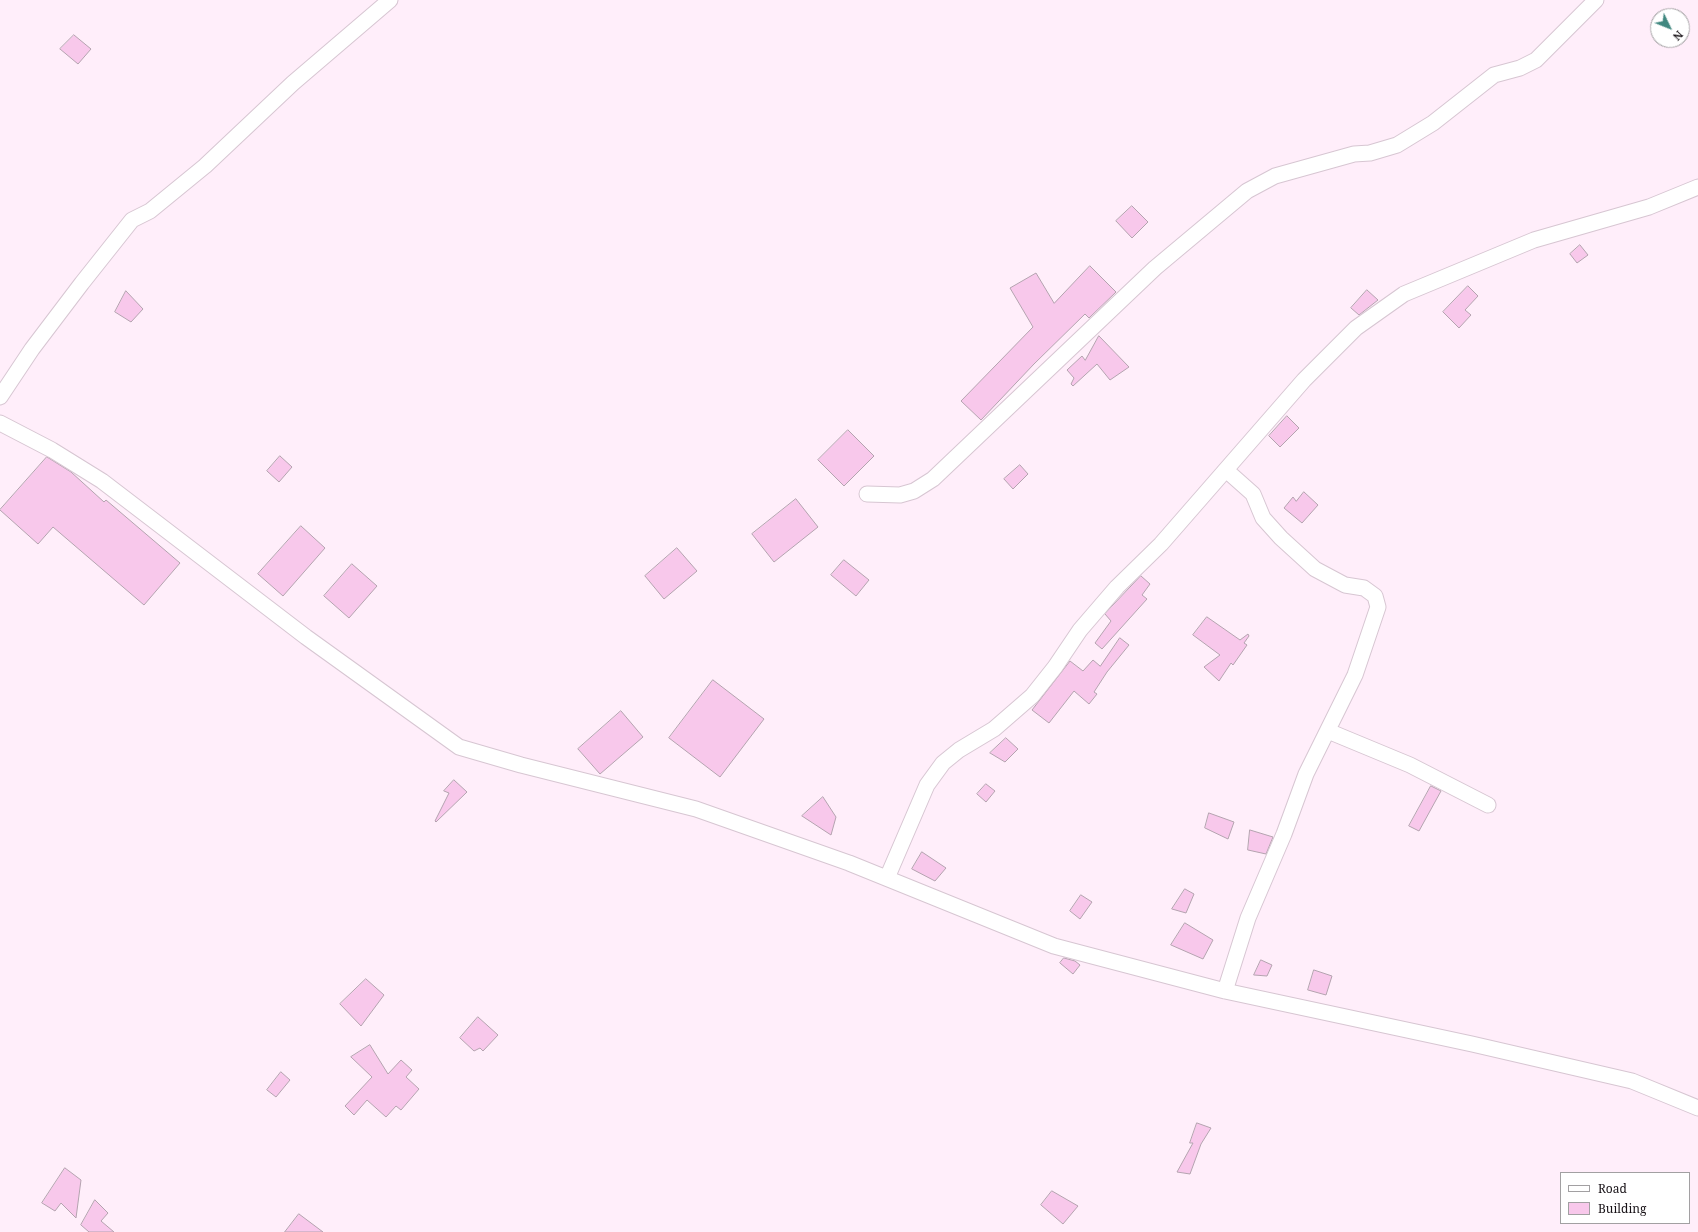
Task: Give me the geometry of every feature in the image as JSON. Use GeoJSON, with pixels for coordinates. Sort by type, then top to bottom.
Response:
{"type":"FeatureCollection","features":[{"type":"Feature","properties":{"kind":"street"},"geometry":{"type":"LineString","coordinates":[[0,397],[10,380],[37,343],[132,220],[150,210],[205,166],[293,83],[390,0]]}},
{"type":"Feature","properties":{"kind":"street"},"geometry":{"type":"LineString","coordinates":[[867,494],[900,495],[914,491],[933,479],[1155,268],[1247,191],[1275,176],[1354,154],[1370,153],[1397,145],[1434,123],[1494,75],[1520,68],[1536,60],[1596,0]]}},
{"type":"Feature","properties":{"kind":"street"},"geometry":{"type":"LineString","coordinates":[[887,878],[927,785],[942,763],[959,750],[994,729],[1032,696],[1055,667],[1080,630],[1118,587],[1161,544],[1304,380],[1356,328],[1404,294],[1534,240],[1649,207],[1698,187]]}},
{"type":"Feature","properties":{"kind":"street"},"geometry":{"type":"LineString","coordinates":[[0,422],[52,450],[102,481],[306,637],[459,747],[521,765],[696,809],[849,863],[1054,946],[1226,991],[1472,1044],[1632,1081],[1698,1108]]}},
{"type":"Feature","properties":{"kind":"street"},"geometry":{"type":"LineString","coordinates":[[1226,470],[1253,494],[1264,518],[1276,533],[1315,569],[1344,584],[1364,588],[1375,596],[1378,607],[1355,675],[1306,774],[1284,834],[1248,918],[1226,991]]}},
{"type":"Feature","properties":{"kind":"street"},"geometry":{"type":"LineString","coordinates":[[1328,731],[1410,765],[1488,805]]}},
{"type":"Feature","properties":{"kind":"building"},"geometry":{"type":"Polygon","coordinates":[[[74,35],[91,49],[78,64],[60,49],[74,35]]]}},
{"type":"Feature","properties":{"kind":"building"},"geometry":{"type":"Polygon","coordinates":[[[1132,206],[1148,222],[1132,238],[1116,221],[1132,206]]]}},
{"type":"Feature","properties":{"kind":"building"},"geometry":{"type":"Polygon","coordinates":[[[1580,245],[1588,255],[1577,263],[1570,254],[1580,245]]]}},
{"type":"Feature","properties":{"kind":"building"},"geometry":{"type":"Polygon","coordinates":[[[1090,266],[1116,292],[1089,318],[1085,314],[1034,364],[981,420],[961,401],[1033,327],[1010,288],[1036,273],[1054,303],[1090,266]]]}},
{"type":"Feature","properties":{"kind":"building"},"geometry":{"type":"Polygon","coordinates":[[[1468,286],[1478,296],[1465,310],[1471,315],[1459,328],[1443,312],[1468,286]]]}},
{"type":"Feature","properties":{"kind":"building"},"geometry":{"type":"Polygon","coordinates":[[[1367,290],[1378,300],[1359,315],[1351,308],[1367,290]]]}},
{"type":"Feature","properties":{"kind":"building"},"geometry":{"type":"Polygon","coordinates":[[[126,291],[143,309],[131,322],[115,312],[126,291]]]}},
{"type":"Feature","properties":{"kind":"building"},"geometry":{"type":"Polygon","coordinates":[[[1099,336],[1129,367],[1110,380],[1097,364],[1073,386],[1071,384],[1074,378],[1067,370],[1082,356],[1085,360],[1099,336]]]}},
{"type":"Feature","properties":{"kind":"building"},"geometry":{"type":"Polygon","coordinates":[[[1287,416],[1299,428],[1280,447],[1269,436],[1287,416]]]}},
{"type":"Feature","properties":{"kind":"building"},"geometry":{"type":"Polygon","coordinates":[[[848,430],[874,456],[844,486],[818,460],[848,430]]]}},
{"type":"Feature","properties":{"kind":"building"},"geometry":{"type":"Polygon","coordinates":[[[280,456],[292,467],[279,482],[267,471],[280,456]]]}},
{"type":"Feature","properties":{"kind":"building"},"geometry":{"type":"Polygon","coordinates":[[[47,457],[71,472],[104,502],[106,500],[180,563],[144,605],[53,527],[38,544],[0,510],[47,457]]]}},
{"type":"Feature","properties":{"kind":"building"},"geometry":{"type":"Polygon","coordinates":[[[1020,465],[1028,474],[1013,489],[1004,479],[1020,465]]]}},
{"type":"Feature","properties":{"kind":"building"},"geometry":{"type":"Polygon","coordinates":[[[1304,492],[1318,505],[1302,523],[1284,508],[1293,497],[1296,501],[1304,492]]]}},
{"type":"Feature","properties":{"kind":"building"},"geometry":{"type":"Polygon","coordinates":[[[796,499],[818,527],[774,562],[752,534],[796,499]]]}},
{"type":"Feature","properties":{"kind":"building"},"geometry":{"type":"Polygon","coordinates":[[[301,526],[325,548],[283,596],[258,574],[301,526]]]}},
{"type":"Feature","properties":{"kind":"building"},"geometry":{"type":"Polygon","coordinates":[[[677,548],[697,571],[664,599],[645,576],[677,548]]]}},
{"type":"Feature","properties":{"kind":"building"},"geometry":{"type":"Polygon","coordinates":[[[844,560],[869,580],[856,596],[831,575],[844,560]]]}},
{"type":"Feature","properties":{"kind":"building"},"geometry":{"type":"Polygon","coordinates":[[[352,564],[377,586],[349,618],[324,596],[352,564]]]}},
{"type":"Feature","properties":{"kind":"building"},"geometry":{"type":"Polygon","coordinates":[[[1141,576],[1150,584],[1142,595],[1147,599],[1102,649],[1095,643],[1111,621],[1105,614],[1141,576]]]}},
{"type":"Feature","properties":{"kind":"building"},"geometry":{"type":"Polygon","coordinates":[[[1207,617],[1240,640],[1248,634],[1249,636],[1244,643],[1247,645],[1233,665],[1231,663],[1219,681],[1204,667],[1220,655],[1193,635],[1207,617]]]}},
{"type":"Feature","properties":{"kind":"building"},"geometry":{"type":"Polygon","coordinates":[[[1120,638],[1129,645],[1107,672],[1094,692],[1097,694],[1089,704],[1074,691],[1049,723],[1032,710],[1070,661],[1083,671],[1093,660],[1100,666],[1120,638]]]}},
{"type":"Feature","properties":{"kind":"building"},"geometry":{"type":"Polygon","coordinates":[[[713,680],[764,719],[720,777],[669,738],[713,680]]]}},
{"type":"Feature","properties":{"kind":"building"},"geometry":{"type":"Polygon","coordinates":[[[621,711],[643,737],[600,774],[578,749],[621,711]]]}},
{"type":"Feature","properties":{"kind":"building"},"geometry":{"type":"Polygon","coordinates":[[[1006,738],[1018,749],[1005,762],[990,753],[1006,738]]]}},
{"type":"Feature","properties":{"kind":"building"},"geometry":{"type":"Polygon","coordinates":[[[454,780],[467,792],[436,822],[435,821],[449,793],[444,791],[454,780]]]}},
{"type":"Feature","properties":{"kind":"building"},"geometry":{"type":"Polygon","coordinates":[[[986,784],[995,791],[986,802],[977,794],[986,784]]]}},
{"type":"Feature","properties":{"kind":"building"},"geometry":{"type":"Polygon","coordinates":[[[1431,786],[1441,791],[1419,831],[1409,826],[1431,786]]]}},
{"type":"Feature","properties":{"kind":"building"},"geometry":{"type":"Polygon","coordinates":[[[823,797],[836,817],[831,835],[802,816],[823,797]]]}},
{"type":"Feature","properties":{"kind":"building"},"geometry":{"type":"Polygon","coordinates":[[[1209,813],[1234,822],[1228,839],[1205,828],[1209,813]]]}},
{"type":"Feature","properties":{"kind":"building"},"geometry":{"type":"Polygon","coordinates":[[[1250,830],[1273,837],[1266,854],[1248,850],[1250,830]]]}},
{"type":"Feature","properties":{"kind":"building"},"geometry":{"type":"Polygon","coordinates":[[[922,852],[946,868],[935,881],[912,869],[922,852]]]}},
{"type":"Feature","properties":{"kind":"building"},"geometry":{"type":"Polygon","coordinates":[[[1185,889],[1194,894],[1186,913],[1172,909],[1185,889]]]}},
{"type":"Feature","properties":{"kind":"building"},"geometry":{"type":"Polygon","coordinates":[[[1081,895],[1092,902],[1080,919],[1070,911],[1081,895]]]}},
{"type":"Feature","properties":{"kind":"building"},"geometry":{"type":"Polygon","coordinates":[[[1185,923],[1213,940],[1203,959],[1171,945],[1185,923]]]}},
{"type":"Feature","properties":{"kind":"building"},"geometry":{"type":"Polygon","coordinates":[[[1064,958],[1075,961],[1080,965],[1073,974],[1060,963],[1064,958]]]}},
{"type":"Feature","properties":{"kind":"building"},"geometry":{"type":"Polygon","coordinates":[[[1261,960],[1272,965],[1267,976],[1254,975],[1261,960]]]}},
{"type":"Feature","properties":{"kind":"building"},"geometry":{"type":"Polygon","coordinates":[[[1314,970],[1332,976],[1326,995],[1308,990],[1314,970]]]}},
{"type":"Feature","properties":{"kind":"building"},"geometry":{"type":"Polygon","coordinates":[[[366,979],[384,995],[361,1026],[340,1004],[366,979]]]}},
{"type":"Feature","properties":{"kind":"building"},"geometry":{"type":"Polygon","coordinates":[[[478,1017],[498,1035],[483,1051],[480,1048],[474,1051],[460,1038],[478,1017]]]}},
{"type":"Feature","properties":{"kind":"building"},"geometry":{"type":"Polygon","coordinates":[[[370,1045],[388,1074],[401,1060],[412,1070],[406,1077],[419,1089],[401,1110],[396,1106],[386,1117],[367,1100],[354,1115],[345,1106],[372,1077],[351,1057],[370,1045]]]}},
{"type":"Feature","properties":{"kind":"building"},"geometry":{"type":"Polygon","coordinates":[[[281,1072],[290,1080],[276,1097],[267,1090],[281,1072]]]}},
{"type":"Feature","properties":{"kind":"building"},"geometry":{"type":"Polygon","coordinates":[[[1197,1123],[1211,1128],[1201,1144],[1190,1174],[1177,1172],[1193,1143],[1190,1143],[1197,1123]]]}},
{"type":"Feature","properties":{"kind":"building"},"geometry":{"type":"Polygon","coordinates":[[[65,1168],[81,1180],[76,1218],[61,1203],[55,1211],[42,1203],[65,1168]]]}},
{"type":"Feature","properties":{"kind":"building"},"geometry":{"type":"Polygon","coordinates":[[[1052,1191],[1078,1206],[1063,1224],[1041,1205],[1052,1191]]]}},
{"type":"Feature","properties":{"kind":"building"},"geometry":{"type":"Polygon","coordinates":[[[95,1200],[108,1213],[101,1221],[114,1232],[89,1232],[81,1225],[95,1200]]]}},
{"type":"Feature","properties":{"kind":"building"},"geometry":{"type":"Polygon","coordinates":[[[299,1214],[323,1232],[285,1232],[299,1214]]]}}]}
